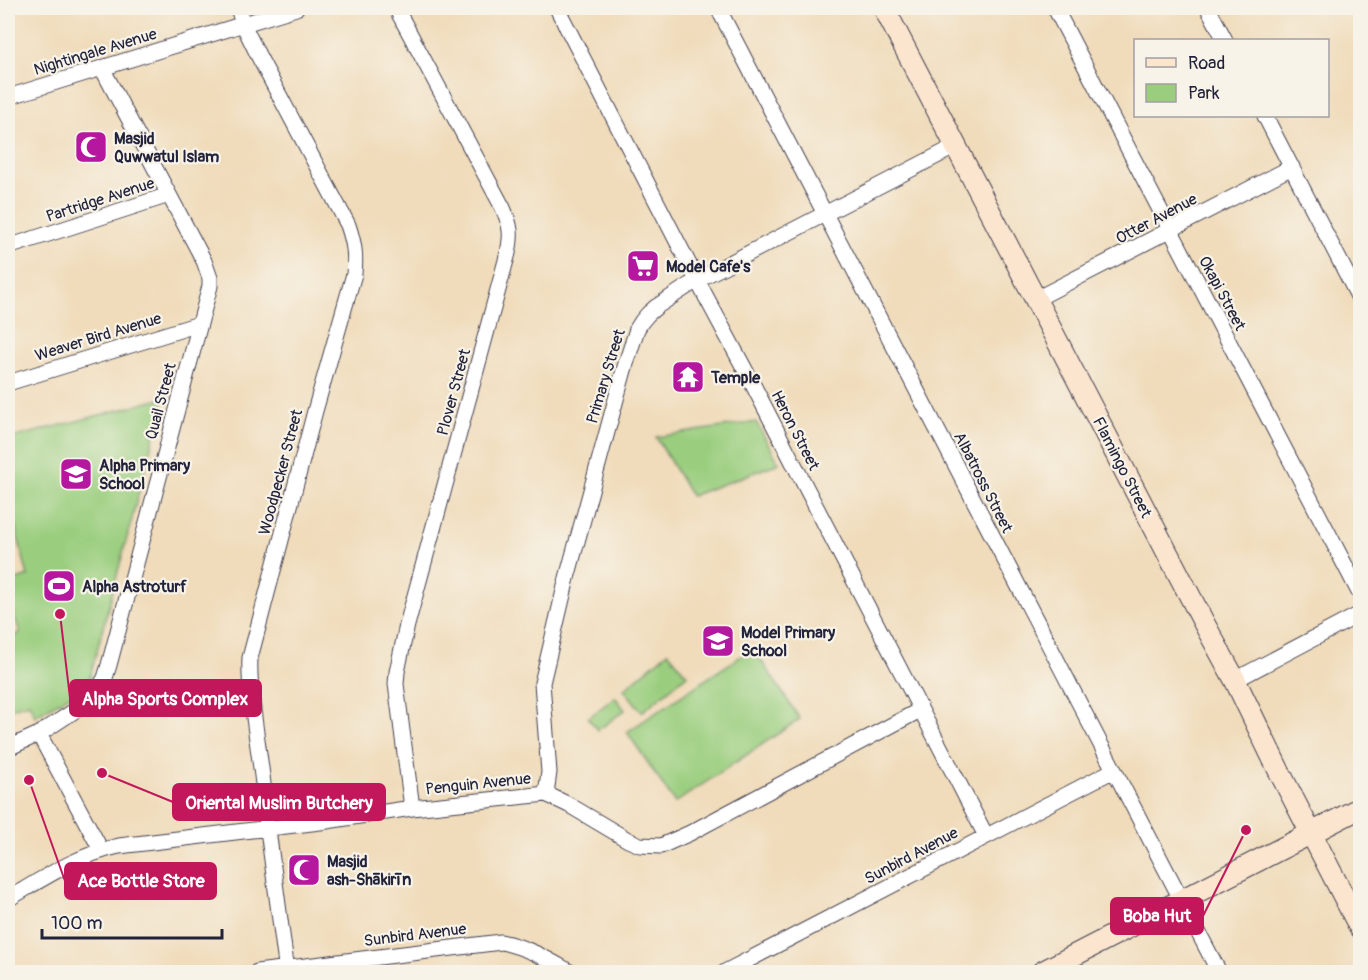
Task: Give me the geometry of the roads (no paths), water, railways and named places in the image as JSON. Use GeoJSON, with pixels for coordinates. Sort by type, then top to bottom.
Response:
{"type":"FeatureCollection","features":[{"type":"Feature","properties":{"kind":"street","name":"Woodpecker Street"},"geometry":{"type":"LineString","coordinates":[[238,8],[243,24],[348,225],[356,256],[354,274],[250,658],[250,685],[287,971]]}},
{"type":"Feature","properties":{"kind":"street","name":"Nightingale Avenue"},"geometry":{"type":"LineString","coordinates":[[8,97],[296,8]]}},
{"type":"Feature","properties":{"kind":"street","name":"Plover Street"},"geometry":{"type":"LineString","coordinates":[[396,8],[503,208],[511,231],[508,253],[407,625],[397,672],[397,697],[412,808]]}},
{"type":"Feature","properties":{"kind":"street","name":"Heron Street"},"geometry":{"type":"LineString","coordinates":[[557,8],[987,836]]}},
{"type":"Feature","properties":{"kind":"street","name":"Albatross Street"},"geometry":{"type":"LineString","coordinates":[[718,8],[1218,972]]}},
{"type":"Feature","properties":{"kind":"street","name":"Flamingo Street"},"geometry":{"type":"LineString","coordinates":[[884,8],[1235,680],[1360,928]]}},
{"type":"Feature","properties":{"kind":"street","name":"Okapi Street"},"geometry":{"type":"LineString","coordinates":[[1055,8],[1360,594]]}},
{"type":"Feature","properties":{"kind":"street"},"geometry":{"type":"LineString","coordinates":[[1208,8],[1224,39]]}},
{"type":"Feature","properties":{"kind":"street","name":"Quail Street"},"geometry":{"type":"LineString","coordinates":[[8,748],[39,734],[88,702],[105,678],[210,286],[210,278],[204,261],[102,68]]}},
{"type":"Feature","properties":{"kind":"street"},"geometry":{"type":"LineString","coordinates":[[1266,117],[1354,272],[1360,300]]}},
{"type":"Feature","properties":{"kind":"street","name":"Primary Street"},"geometry":{"type":"LineString","coordinates":[[546,794],[549,772],[542,683],[567,578],[624,370],[638,329],[648,314],[697,280],[956,146]]}},
{"type":"Feature","properties":{"kind":"street","name":"Otter Avenue"},"geometry":{"type":"LineString","coordinates":[[1036,299],[1292,167]]}},
{"type":"Feature","properties":{"kind":"street","name":"Partridge Avenue"},"geometry":{"type":"LineString","coordinates":[[8,247],[169,195]]}},
{"type":"Feature","properties":{"kind":"street","name":"Weaver Bird Avenue"},"geometry":{"type":"LineString","coordinates":[[8,383],[199,324]]}},
{"type":"Feature","properties":{"kind":"street"},"geometry":{"type":"LineString","coordinates":[[1235,680],[1360,614]]}},
{"type":"Feature","properties":{"kind":"street","name":"Penguin Avenue"},"geometry":{"type":"LineString","coordinates":[[8,898],[83,857],[119,846],[268,829],[412,808],[546,794],[628,840],[640,845],[660,846],[690,833],[920,710]]}},
{"type":"Feature","properties":{"kind":"street"},"geometry":{"type":"LineString","coordinates":[[39,734],[101,850]]}},
{"type":"Feature","properties":{"kind":"street","name":"Sunbird Avenue"},"geometry":{"type":"LineString","coordinates":[[725,972],[1114,770]]}},
{"type":"Feature","properties":{"kind":"street"},"geometry":{"type":"LineString","coordinates":[[1042,972],[1360,808]]}},
{"type":"Feature","properties":{"kind":"street","name":"Sunbird Avenue"},"geometry":{"type":"LineString","coordinates":[[257,972],[287,971],[501,942],[529,949],[570,972]]}},
{"type":"Feature","properties":{"kind":"place","name":"Masjid Quwwatul Islam"},"geometry":{"type":"Point","coordinates":[91,147]}},
{"type":"Feature","properties":{"kind":"place","name":"Model Cafe's"},"geometry":{"type":"Point","coordinates":[643,266]}},
{"type":"Feature","properties":{"kind":"place","name":"Temple"},"geometry":{"type":"Point","coordinates":[688,377]}},
{"type":"Feature","properties":{"kind":"place","name":"Alpha Primary School"},"geometry":{"type":"Point","coordinates":[76,474]}},
{"type":"Feature","properties":{"kind":"place","name":"Alpha Astroturf"},"geometry":{"type":"Point","coordinates":[59,586]}},
{"type":"Feature","properties":{"kind":"place","name":"Alpha Sports Complex"},"geometry":{"type":"Point","coordinates":[60,614]}},
{"type":"Feature","properties":{"kind":"place","name":"Model Primary School"},"geometry":{"type":"Point","coordinates":[718,641]}},
{"type":"Feature","properties":{"kind":"place","name":"Oriental Muslim Butchery"},"geometry":{"type":"Point","coordinates":[102,773]}},
{"type":"Feature","properties":{"kind":"place","name":"Ace Bottle Store"},"geometry":{"type":"Point","coordinates":[29,780]}},
{"type":"Feature","properties":{"kind":"place","name":"Boba Hut"},"geometry":{"type":"Point","coordinates":[1246,830]}},
{"type":"Feature","properties":{"kind":"place","name":"Masjid ash-Shākirīn"},"geometry":{"type":"Point","coordinates":[304,870]}}]}
